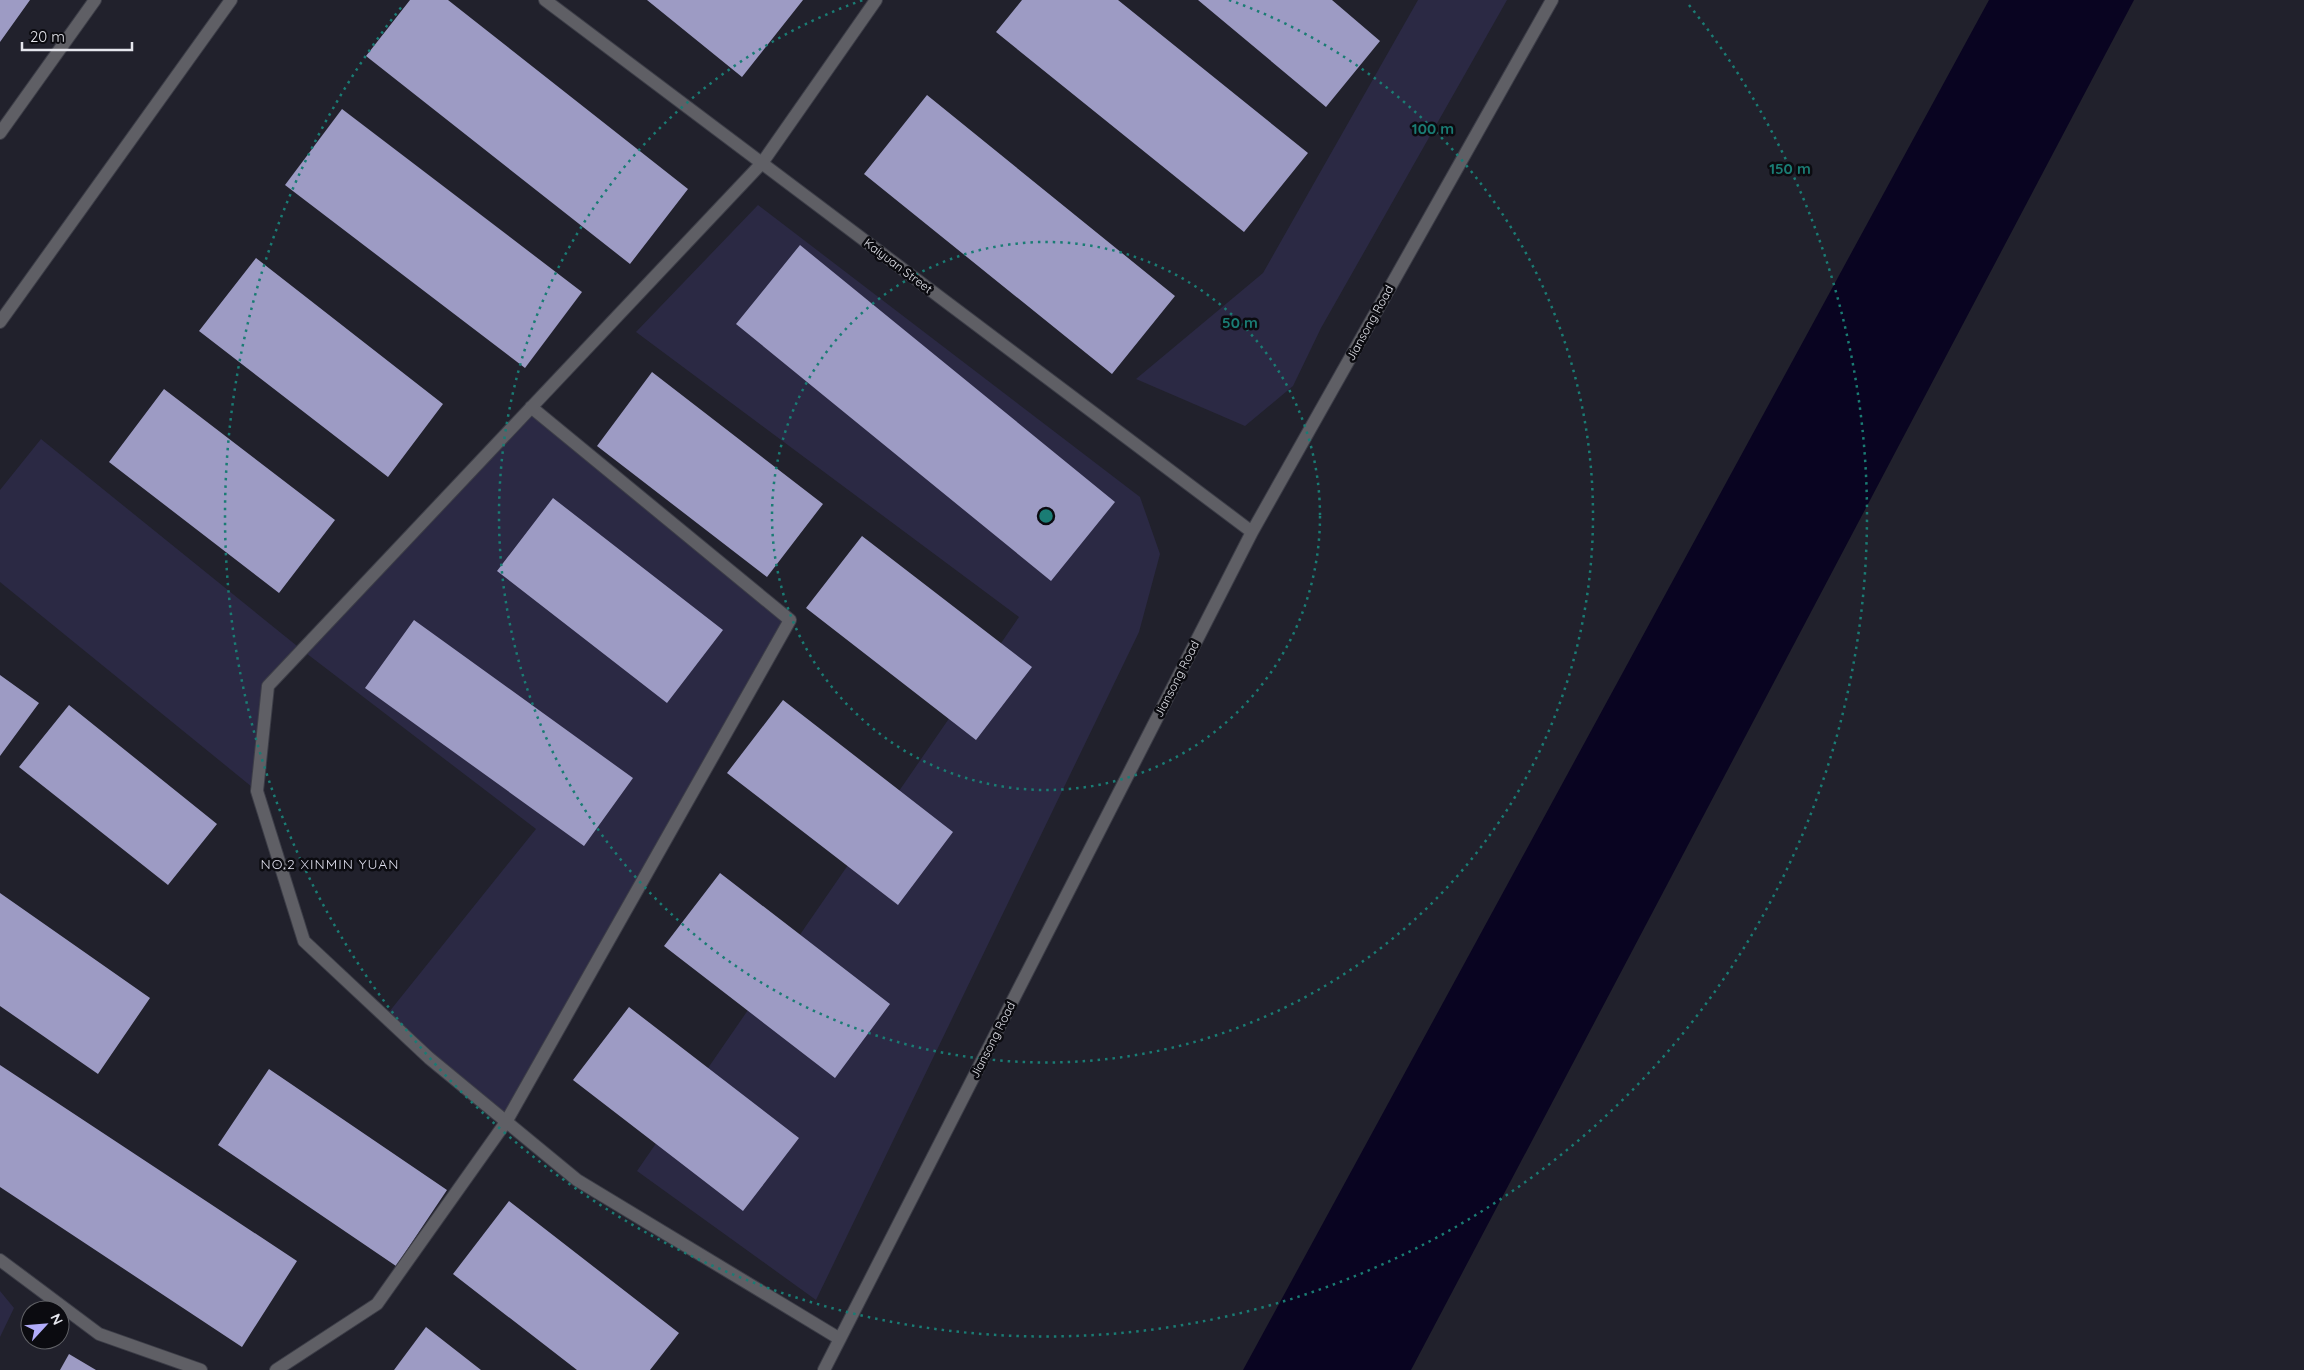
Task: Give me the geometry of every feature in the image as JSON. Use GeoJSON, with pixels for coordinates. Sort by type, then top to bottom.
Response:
{"type":"FeatureCollection","features":[{"type":"Feature","properties":{"kind":"street"},"geometry":{"type":"LineString","coordinates":[[0,133],[95,0]]}},
{"type":"Feature","properties":{"kind":"street"},"geometry":{"type":"LineString","coordinates":[[0,322],[231,0]]}},
{"type":"Feature","properties":{"kind":"street","name":"Kaiyuan Street"},"geometry":{"type":"LineString","coordinates":[[545,0],[1252,532]]}},
{"type":"Feature","properties":{"kind":"street"},"geometry":{"type":"LineString","coordinates":[[840,1339],[577,1180],[429,1058],[304,941],[257,791],[268,686],[762,163],[876,0]]}},
{"type":"Feature","properties":{"kind":"street","name":"Jiansong Road"},"geometry":{"type":"LineString","coordinates":[[824,1370],[1252,532],[1552,0]]}},
{"type":"Feature","properties":{"kind":"street"},"geometry":{"type":"LineString","coordinates":[[276,1370],[377,1304],[506,1122],[790,620],[531,407]]}},
{"type":"Feature","properties":{"kind":"street"},"geometry":{"type":"LineString","coordinates":[[0,1260],[99,1334],[202,1370]]}},
{"type":"Feature","properties":{"kind":"shaded area"},"geometry":{"type":"Polygon","coordinates":[[[1418,0],[1507,0],[1321,328],[1293,386],[1245,426],[1136,379],[1263,273],[1418,0]]]}},
{"type":"Feature","properties":{"kind":"shaded area"},"geometry":{"type":"Polygon","coordinates":[[[1989,0],[2134,0],[1411,1370],[1243,1370],[1989,0]]]}},
{"type":"Feature","properties":{"kind":"shaded area"},"geometry":{"type":"Polygon","coordinates":[[[758,205],[1140,497],[1160,554],[1139,632],[816,1300],[637,1171],[1019,617],[636,332],[758,205]]]}},
{"type":"Feature","properties":{"kind":"shaded area"},"geometry":{"type":"Polygon","coordinates":[[[531,407],[790,620],[506,1122],[385,1017],[536,829],[302,650],[531,407]]]}},
{"type":"Feature","properties":{"kind":"shaded area"},"geometry":{"type":"Polygon","coordinates":[[[41,439],[302,650],[268,686],[257,791],[0,582],[0,490],[41,439]]]}},
{"type":"Feature","properties":{"kind":"shaded area"},"geometry":{"type":"Polygon","coordinates":[[[0,1291],[14,1308],[0,1337],[0,1291]]]}},
{"type":"Feature","properties":{"kind":"building"},"geometry":{"type":"Polygon","coordinates":[[[0,0],[30,0],[0,42],[0,0]]]}},
{"type":"Feature","properties":{"kind":"building"},"geometry":{"type":"Polygon","coordinates":[[[410,0],[448,0],[688,189],[630,264],[366,56],[410,0]]]}},
{"type":"Feature","properties":{"kind":"building"},"geometry":{"type":"Polygon","coordinates":[[[647,0],[803,0],[742,77],[647,0]]]}},
{"type":"Feature","properties":{"kind":"building"},"geometry":{"type":"Polygon","coordinates":[[[1022,0],[1118,0],[1308,153],[1244,232],[996,32],[1022,0]]]}},
{"type":"Feature","properties":{"kind":"building"},"geometry":{"type":"Polygon","coordinates":[[[1198,0],[1332,0],[1380,41],[1326,107],[1198,0]]]}},
{"type":"Feature","properties":{"kind":"building"},"geometry":{"type":"Polygon","coordinates":[[[927,95],[1175,296],[1112,374],[864,174],[927,95]]]}},
{"type":"Feature","properties":{"kind":"building"},"geometry":{"type":"Polygon","coordinates":[[[342,109],[582,292],[525,368],[285,185],[342,109]]]}},
{"type":"Feature","properties":{"kind":"building"},"geometry":{"type":"Polygon","coordinates":[[[800,245],[1115,502],[1051,581],[736,324],[800,245]]]}},
{"type":"Feature","properties":{"kind":"building"},"geometry":{"type":"Polygon","coordinates":[[[256,258],[443,404],[388,477],[199,331],[256,258]]]}},
{"type":"Feature","properties":{"kind":"building"},"geometry":{"type":"Polygon","coordinates":[[[652,372],[823,504],[767,577],[597,446],[652,372]]]}},
{"type":"Feature","properties":{"kind":"building"},"geometry":{"type":"Polygon","coordinates":[[[164,389],[335,520],[279,593],[109,462],[164,389]]]}},
{"type":"Feature","properties":{"kind":"building"},"geometry":{"type":"Polygon","coordinates":[[[553,498],[723,630],[667,703],[497,571],[553,498]]]}},
{"type":"Feature","properties":{"kind":"building"},"geometry":{"type":"Polygon","coordinates":[[[862,536],[1032,667],[976,740],[806,608],[862,536]]]}},
{"type":"Feature","properties":{"kind":"building"},"geometry":{"type":"Polygon","coordinates":[[[414,620],[633,778],[584,846],[365,688],[414,620]]]}},
{"type":"Feature","properties":{"kind":"building"},"geometry":{"type":"Polygon","coordinates":[[[0,675],[39,703],[0,756],[0,675]]]}},
{"type":"Feature","properties":{"kind":"building"},"geometry":{"type":"Polygon","coordinates":[[[783,700],[953,832],[898,905],[727,773],[783,700]]]}},
{"type":"Feature","properties":{"kind":"building"},"geometry":{"type":"Polygon","coordinates":[[[69,705],[217,824],[168,885],[19,767],[69,705]]]}},
{"type":"Feature","properties":{"kind":"building"},"geometry":{"type":"Polygon","coordinates":[[[720,873],[890,1004],[835,1078],[664,946],[720,873]]]}},
{"type":"Feature","properties":{"kind":"building"},"geometry":{"type":"Polygon","coordinates":[[[0,893],[150,998],[98,1074],[0,1006],[0,893]]]}},
{"type":"Feature","properties":{"kind":"building"},"geometry":{"type":"Polygon","coordinates":[[[629,1007],[799,1138],[743,1211],[573,1080],[629,1007]]]}},
{"type":"Feature","properties":{"kind":"building"},"geometry":{"type":"Polygon","coordinates":[[[0,1065],[297,1261],[242,1347],[0,1187],[0,1065]]]}},
{"type":"Feature","properties":{"kind":"building"},"geometry":{"type":"Polygon","coordinates":[[[269,1069],[447,1190],[396,1266],[218,1145],[269,1069]]]}},
{"type":"Feature","properties":{"kind":"building"},"geometry":{"type":"Polygon","coordinates":[[[509,1201],[679,1333],[650,1370],[577,1370],[453,1274],[509,1201]]]}},
{"type":"Feature","properties":{"kind":"building"},"geometry":{"type":"Polygon","coordinates":[[[426,1327],[481,1370],[394,1370],[426,1327]]]}},
{"type":"Feature","properties":{"kind":"building"},"geometry":{"type":"Polygon","coordinates":[[[69,1354],[96,1370],[60,1370],[69,1354]]]}},
{"type":"Feature","properties":{"kind":"district","name":"NO.2 XINMIN YUAN"},"geometry":{"type":"Point","coordinates":[330,864]}}]}
